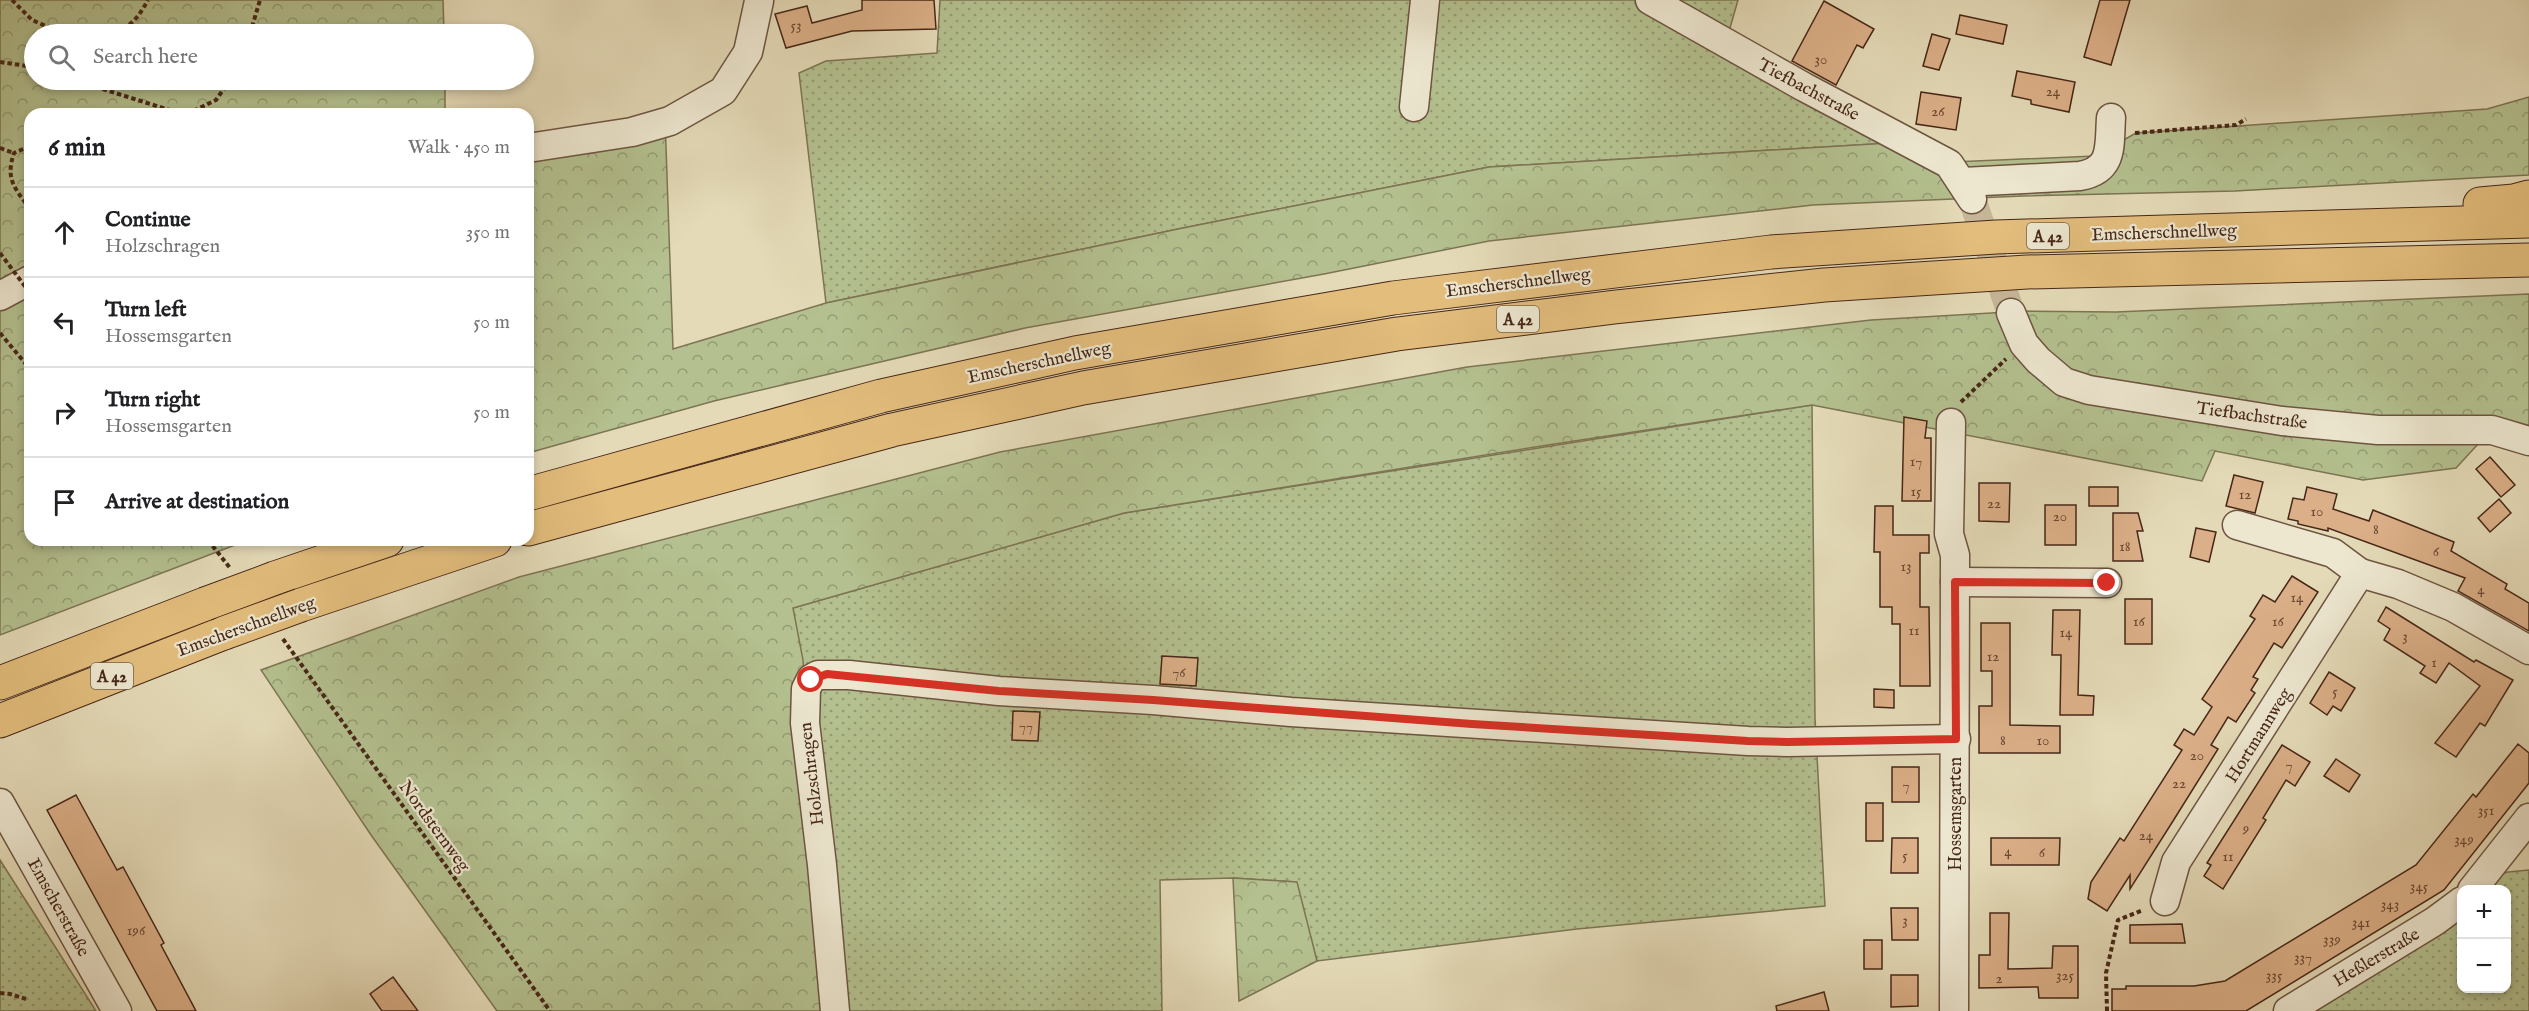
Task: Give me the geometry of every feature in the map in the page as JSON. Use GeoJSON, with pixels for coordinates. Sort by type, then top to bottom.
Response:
{"type":"FeatureCollection","features":[{"type":"Feature","properties":{"kind":"highway"},"geometry":{"type":"LineString","coordinates":[[2324,228],[2416,210],[2514,201],[2529,197]]}},
{"type":"Feature","properties":{"kind":"highway","name":"Emscherschnellweg"},"geometry":{"type":"LineString","coordinates":[[534,492],[882,396],[1075,352],[1393,298],[1612,270],[1783,252],[1996,237],[2529,221]]}},
{"type":"Feature","properties":{"kind":"highway","name":"Emscherschnellweg"},"geometry":{"type":"LineString","coordinates":[[534,528],[903,428],[1083,388],[1397,334],[1615,307],[1824,285],[2027,272],[2529,260]]}},
{"type":"Feature","properties":{"kind":"highway","name":"Emscherschnellweg"},"geometry":{"type":"LineString","coordinates":[[0,683],[275,578],[369,546]]}},
{"type":"Feature","properties":{"kind":"highway","name":"Emscherschnellweg"},"geometry":{"type":"LineString","coordinates":[[0,722],[224,633],[477,546]]}},
{"type":"Feature","properties":{"kind":"street"},"geometry":{"type":"LineString","coordinates":[[1414,107],[1425,0]]}},
{"type":"Feature","properties":{"kind":"street","name":"Tiefbachstraße"},"geometry":{"type":"LineString","coordinates":[[1650,0],[1804,87],[1949,164],[1967,191],[2094,174],[2104,165],[2109,152],[2111,126]]}},
{"type":"Feature","properties":{"kind":"street"},"geometry":{"type":"LineString","coordinates":[[534,147],[632,132],[670,121],[723,92],[748,52],[759,1]]}},
{"type":"Feature","properties":{"kind":"street"},"geometry":{"type":"LineString","coordinates":[[0,296],[24,283]]}},
{"type":"Feature","properties":{"kind":"street","name":"Tiefbachstraße"},"geometry":{"type":"LineString","coordinates":[[2011,313],[2024,344],[2038,360],[2064,382],[2117,396],[2293,422],[2378,430],[2492,430],[2529,441]]}},
{"type":"Feature","properties":{"kind":"street","name":"Hossemsgarten"},"geometry":{"type":"LineString","coordinates":[[1951,423],[1949,534],[1955,555],[1956,739],[1954,1011]]}},
{"type":"Feature","properties":{"kind":"street"},"geometry":{"type":"LineString","coordinates":[[2237,525],[2332,553],[2360,573],[2397,584],[2453,607],[2529,650]]}},
{"type":"Feature","properties":{"kind":"street","name":"Hortmannweg"},"geometry":{"type":"LineString","coordinates":[[2165,901],[2176,862],[2360,573]]}},
{"type":"Feature","properties":{"kind":"street"},"geometry":{"type":"LineString","coordinates":[[1955,582],[2107,583]]}},
{"type":"Feature","properties":{"kind":"street","name":"Holzschragen"},"geometry":{"type":"LineString","coordinates":[[835,1011],[822,865],[805,723],[806,689],[811,680],[818,675],[849,675],[999,691],[1153,700],[1291,712],[1729,740],[1787,742],[1956,739]]}},
{"type":"Feature","properties":{"kind":"street","name":"Emscherstraße"},"geometry":{"type":"LineString","coordinates":[[0,803],[117,1011]]}},
{"type":"Feature","properties":{"kind":"street"},"geometry":{"type":"LineString","coordinates":[[2476,885],[2529,818]]}},
{"type":"Feature","properties":{"kind":"street","name":"Heßlerstraße"},"geometry":{"type":"LineString","coordinates":[[2288,1011],[2435,921],[2457,905]]}},
{"type":"Feature","properties":{"kind":"path"},"geometry":{"type":"LineString","coordinates":[[12,0],[32,20],[41,24]]}},
{"type":"Feature","properties":{"kind":"path"},"geometry":{"type":"LineString","coordinates":[[130,24],[137,20],[148,0]]}},
{"type":"Feature","properties":{"kind":"path"},"geometry":{"type":"LineString","coordinates":[[252,24],[260,0]]}},
{"type":"Feature","properties":{"kind":"path"},"geometry":{"type":"LineString","coordinates":[[0,62],[24,66]]}},
{"type":"Feature","properties":{"kind":"path"},"geometry":{"type":"LineString","coordinates":[[106,90],[163,108]]}},
{"type":"Feature","properties":{"kind":"path"},"geometry":{"type":"LineString","coordinates":[[199,108],[216,100],[223,90]]}},
{"type":"Feature","properties":{"kind":"path"},"geometry":{"type":"LineString","coordinates":[[2111,126],[2235,125],[2246,119]]}},
{"type":"Feature","properties":{"kind":"path"},"geometry":{"type":"LineString","coordinates":[[0,148],[14,153],[24,149]]}},
{"type":"Feature","properties":{"kind":"path"},"geometry":{"type":"LineString","coordinates":[[14,153],[10,165],[11,182],[24,200]]}},
{"type":"Feature","properties":{"kind":"path"},"geometry":{"type":"LineString","coordinates":[[0,253],[24,285]]}},
{"type":"Feature","properties":{"kind":"path"},"geometry":{"type":"LineString","coordinates":[[0,333],[24,362]]}},
{"type":"Feature","properties":{"kind":"path"},"geometry":{"type":"LineString","coordinates":[[1951,423],[1962,401],[1987,375],[2024,344]]}},
{"type":"Feature","properties":{"kind":"path","name":"Nordsternweg"},"geometry":{"type":"LineString","coordinates":[[297,657],[550,1011]]}},
{"type":"Feature","properties":{"kind":"path"},"geometry":{"type":"LineString","coordinates":[[2107,1011],[2106,973],[2118,920],[2165,901]]}},
{"type":"Feature","properties":{"kind":"path"},"geometry":{"type":"LineString","coordinates":[[0,993],[26,999]]}},
{"type":"Feature","properties":{"kind":"green space"},"geometry":{"type":"Polygon","coordinates":[[[0,0],[443,0],[444,24],[24,24],[24,90],[445,90],[445,108],[24,108],[24,546],[232,546],[0,635],[0,0]]]}},
{"type":"Feature","properties":{"kind":"green space"},"geometry":{"type":"Polygon","coordinates":[[[940,0],[1738,0],[1726,42],[1906,142],[1489,167],[826,303],[799,73],[826,61],[937,53],[940,0]]]}},
{"type":"Feature","properties":{"kind":"green space"},"geometry":{"type":"Polygon","coordinates":[[[2529,97],[2529,175],[2235,191],[2023,196],[1813,205],[1489,241],[1324,274],[1025,328],[714,401],[534,451],[534,140],[665,118],[673,349],[826,303],[1489,167],[1906,142],[1952,162],[2095,156],[2136,133],[2487,109],[2529,97]]]}},
{"type":"Feature","properties":{"kind":"green space"},"geometry":{"type":"Polygon","coordinates":[[[2529,294],[2529,439],[2378,428],[2065,380],[2014,311],[2116,312],[2529,294]]]}},
{"type":"Feature","properties":{"kind":"green space"},"geometry":{"type":"Polygon","coordinates":[[[2008,312],[2061,383],[2490,431],[2456,468],[2363,480],[2215,451],[2202,481],[1812,405],[1124,513],[793,608],[803,660],[827,1011],[497,1011],[371,835],[261,670],[519,577],[1000,452],[1467,367],[1871,320],[2008,312]]]}},
{"type":"Feature","properties":{"kind":"green space"},"geometry":{"type":"Polygon","coordinates":[[[1812,405],[1815,718],[1825,906],[1577,929],[1317,961],[1296,882],[1233,878],[1160,880],[1162,1011],[834,1011],[793,608],[1124,513],[1812,405]]]}},
{"type":"Feature","properties":{"kind":"green space"},"geometry":{"type":"Polygon","coordinates":[[[0,860],[96,1011],[0,1011],[0,860]]]}},
{"type":"Feature","properties":{"kind":"green space"},"geometry":{"type":"Polygon","coordinates":[[[2529,870],[2529,1011],[2291,1011],[2457,906],[2457,993],[2511,993],[2511,885],[2478,885],[2488,874],[2529,870]]]}},
{"type":"Feature","properties":{"kind":"green space"},"geometry":{"type":"Polygon","coordinates":[[[1233,878],[1297,882],[1317,961],[1239,1001],[1233,878]]]}},
{"type":"Feature","properties":{"kind":"building"},"geometry":{"type":"Polygon","coordinates":[[[862,0],[934,0],[936,29],[852,31],[786,48],[775,14],[807,6],[812,23],[862,10],[862,0]]]}},
{"type":"Feature","properties":{"kind":"building"},"geometry":{"type":"Polygon","coordinates":[[[2100,0],[2130,0],[2111,65],[2084,57],[2100,0]]]}},
{"type":"Feature","properties":{"kind":"building"},"geometry":{"type":"Polygon","coordinates":[[[1824,1],[1874,29],[1863,48],[1857,45],[1836,85],[1792,61],[1824,1]]]}},
{"type":"Feature","properties":{"kind":"building"},"geometry":{"type":"Polygon","coordinates":[[[1960,15],[2007,25],[2003,44],[1956,34],[1960,15]]]}},
{"type":"Feature","properties":{"kind":"building"},"geometry":{"type":"Polygon","coordinates":[[[1932,34],[1950,39],[1939,70],[1923,66],[1932,34]]]}},
{"type":"Feature","properties":{"kind":"building"},"geometry":{"type":"Polygon","coordinates":[[[2017,71],[2075,82],[2069,112],[2031,104],[2031,100],[2012,96],[2017,71]]]}},
{"type":"Feature","properties":{"kind":"building"},"geometry":{"type":"Polygon","coordinates":[[[1921,92],[1961,98],[1956,130],[1916,124],[1921,92]]]}},
{"type":"Feature","properties":{"kind":"building"},"geometry":{"type":"Polygon","coordinates":[[[1904,417],[1927,421],[1925,438],[1931,438],[1931,501],[1902,501],[1904,417]]]}},
{"type":"Feature","properties":{"kind":"building"},"geometry":{"type":"Polygon","coordinates":[[[2490,457],[2515,485],[2501,497],[2476,469],[2490,457]]]}},
{"type":"Feature","properties":{"kind":"building"},"geometry":{"type":"Polygon","coordinates":[[[2234,475],[2263,482],[2255,513],[2226,506],[2234,475]]]}},
{"type":"Feature","properties":{"kind":"building"},"geometry":{"type":"Polygon","coordinates":[[[1979,483],[2010,483],[2009,522],[1979,521],[1979,483]]]}},
{"type":"Feature","properties":{"kind":"building"},"geometry":{"type":"Polygon","coordinates":[[[2089,487],[2118,487],[2118,506],[2089,506],[2089,487]]]}},
{"type":"Feature","properties":{"kind":"building"},"geometry":{"type":"Polygon","coordinates":[[[2307,487],[2337,494],[2333,509],[2369,521],[2373,510],[2454,542],[2451,551],[2507,584],[2505,589],[2529,603],[2529,631],[2458,591],[2465,578],[2328,528],[2328,531],[2298,524],[2298,521],[2288,519],[2293,498],[2304,500],[2307,487]]]}},
{"type":"Feature","properties":{"kind":"building"},"geometry":{"type":"Polygon","coordinates":[[[2499,499],[2511,513],[2490,532],[2478,518],[2499,499]]]}},
{"type":"Feature","properties":{"kind":"building"},"geometry":{"type":"Polygon","coordinates":[[[2045,505],[2076,505],[2076,545],[2045,545],[2045,505]]]}},
{"type":"Feature","properties":{"kind":"building"},"geometry":{"type":"Polygon","coordinates":[[[1875,506],[1893,506],[1893,535],[1929,535],[1929,553],[1920,553],[1920,607],[1929,607],[1930,686],[1900,686],[1900,624],[1892,624],[1892,607],[1880,607],[1880,552],[1874,552],[1875,506]]]}},
{"type":"Feature","properties":{"kind":"building"},"geometry":{"type":"Polygon","coordinates":[[[2113,513],[2138,513],[2143,531],[2137,531],[2143,561],[2113,561],[2113,513]]]}},
{"type":"Feature","properties":{"kind":"building"},"geometry":{"type":"Polygon","coordinates":[[[2196,528],[2216,532],[2209,562],[2190,557],[2196,528]]]}},
{"type":"Feature","properties":{"kind":"building"},"geometry":{"type":"Polygon","coordinates":[[[2292,576],[2318,592],[2282,648],[2274,643],[2253,677],[2258,679],[2251,690],[2255,693],[2236,722],[2228,717],[2211,745],[2218,749],[2130,889],[2130,875],[2107,911],[2088,899],[2091,882],[2120,838],[2124,841],[2182,750],[2174,745],[2184,729],[2194,735],[2212,707],[2202,699],[2255,619],[2250,616],[2263,595],[2275,602],[2292,576]]]}},
{"type":"Feature","properties":{"kind":"building"},"geometry":{"type":"Polygon","coordinates":[[[2125,599],[2152,599],[2152,644],[2125,644],[2125,599]]]}},
{"type":"Feature","properties":{"kind":"building"},"geometry":{"type":"Polygon","coordinates":[[[2386,607],[2474,662],[2476,660],[2513,680],[2485,726],[2480,723],[2456,757],[2435,743],[2480,686],[2449,663],[2436,683],[2420,673],[2425,666],[2384,640],[2390,629],[2378,621],[2386,607]]]}},
{"type":"Feature","properties":{"kind":"building"},"geometry":{"type":"Polygon","coordinates":[[[2053,610],[2080,610],[2078,695],[2094,696],[2093,715],[2060,715],[2061,655],[2052,655],[2053,610]]]}},
{"type":"Feature","properties":{"kind":"building"},"geometry":{"type":"Polygon","coordinates":[[[1981,623],[2010,623],[2010,725],[2060,726],[2060,753],[1979,753],[1979,706],[1992,706],[1992,671],[1981,671],[1981,623]]]}},
{"type":"Feature","properties":{"kind":"building"},"geometry":{"type":"Polygon","coordinates":[[[1162,656],[1198,658],[1196,686],[1160,684],[1162,656]]]}},
{"type":"Feature","properties":{"kind":"building"},"geometry":{"type":"Polygon","coordinates":[[[2329,672],[2355,688],[2341,711],[2333,706],[2327,715],[2310,703],[2329,672]]]}},
{"type":"Feature","properties":{"kind":"building"},"geometry":{"type":"Polygon","coordinates":[[[1874,689],[1894,690],[1894,708],[1874,707],[1874,689]]]}},
{"type":"Feature","properties":{"kind":"building"},"geometry":{"type":"Polygon","coordinates":[[[1013,711],[1040,712],[1038,741],[1012,740],[1013,711]]]}},
{"type":"Feature","properties":{"kind":"building"},"geometry":{"type":"Polygon","coordinates":[[[2518,744],[2529,753],[2529,783],[2444,890],[2246,1011],[2112,1011],[2112,989],[2126,989],[2126,986],[2194,986],[2225,981],[2416,865],[2473,794],[2476,797],[2518,744]]]}},
{"type":"Feature","properties":{"kind":"building"},"geometry":{"type":"Polygon","coordinates":[[[2282,745],[2310,762],[2295,786],[2286,780],[2263,818],[2266,820],[2223,889],[2204,876],[2211,865],[2207,863],[2282,745]]]}},
{"type":"Feature","properties":{"kind":"building"},"geometry":{"type":"Polygon","coordinates":[[[2336,759],[2360,775],[2349,792],[2324,776],[2336,759]]]}},
{"type":"Feature","properties":{"kind":"building"},"geometry":{"type":"Polygon","coordinates":[[[1892,767],[1919,767],[1919,802],[1892,802],[1892,767]]]}},
{"type":"Feature","properties":{"kind":"building"},"geometry":{"type":"Polygon","coordinates":[[[76,795],[117,870],[123,867],[164,943],[161,945],[196,1011],[157,1011],[47,810],[76,795]]]}},
{"type":"Feature","properties":{"kind":"building"},"geometry":{"type":"Polygon","coordinates":[[[1866,803],[1883,803],[1883,841],[1866,841],[1866,803]]]}},
{"type":"Feature","properties":{"kind":"building"},"geometry":{"type":"Polygon","coordinates":[[[1892,838],[1918,838],[1918,873],[1891,873],[1892,838]]]}},
{"type":"Feature","properties":{"kind":"building"},"geometry":{"type":"Polygon","coordinates":[[[1991,838],[2060,838],[2059,865],[1991,865],[1991,838]]]}},
{"type":"Feature","properties":{"kind":"building"},"geometry":{"type":"Polygon","coordinates":[[[1891,908],[1918,908],[1918,940],[1892,940],[1891,908]]]}},
{"type":"Feature","properties":{"kind":"building"},"geometry":{"type":"Polygon","coordinates":[[[1990,913],[2009,913],[2008,969],[2052,968],[2053,946],[2078,946],[2078,998],[2039,998],[2038,987],[1979,988],[1979,955],[1990,955],[1990,913]]]}},
{"type":"Feature","properties":{"kind":"building"},"geometry":{"type":"Polygon","coordinates":[[[2182,924],[2185,943],[2130,943],[2130,925],[2182,924]]]}},
{"type":"Feature","properties":{"kind":"building"},"geometry":{"type":"Polygon","coordinates":[[[1864,940],[1882,940],[1882,969],[1864,969],[1864,940]]]}},
{"type":"Feature","properties":{"kind":"building"},"geometry":{"type":"Polygon","coordinates":[[[1891,975],[1918,975],[1918,1006],[1891,1007],[1891,975]]]}},
{"type":"Feature","properties":{"kind":"building"},"geometry":{"type":"Polygon","coordinates":[[[393,977],[418,1011],[382,1011],[370,994],[393,977]]]}},
{"type":"Feature","properties":{"kind":"building"},"geometry":{"type":"Polygon","coordinates":[[[1824,992],[1829,1011],[1777,1011],[1776,1006],[1824,992]]]}},
{"type":"Feature","properties":{"kind":"tunnel"},"geometry":{"type":"LineString","coordinates":[[1972,199],[2011,313]]}},
{"type":"Feature","properties":{"kind":"route"},"geometry":{"type":"LineString","coordinates":[[811,680],[818,675],[849,675],[999,691],[1748,741],[1956,739],[1955,582],[2107,583]]}}]}
